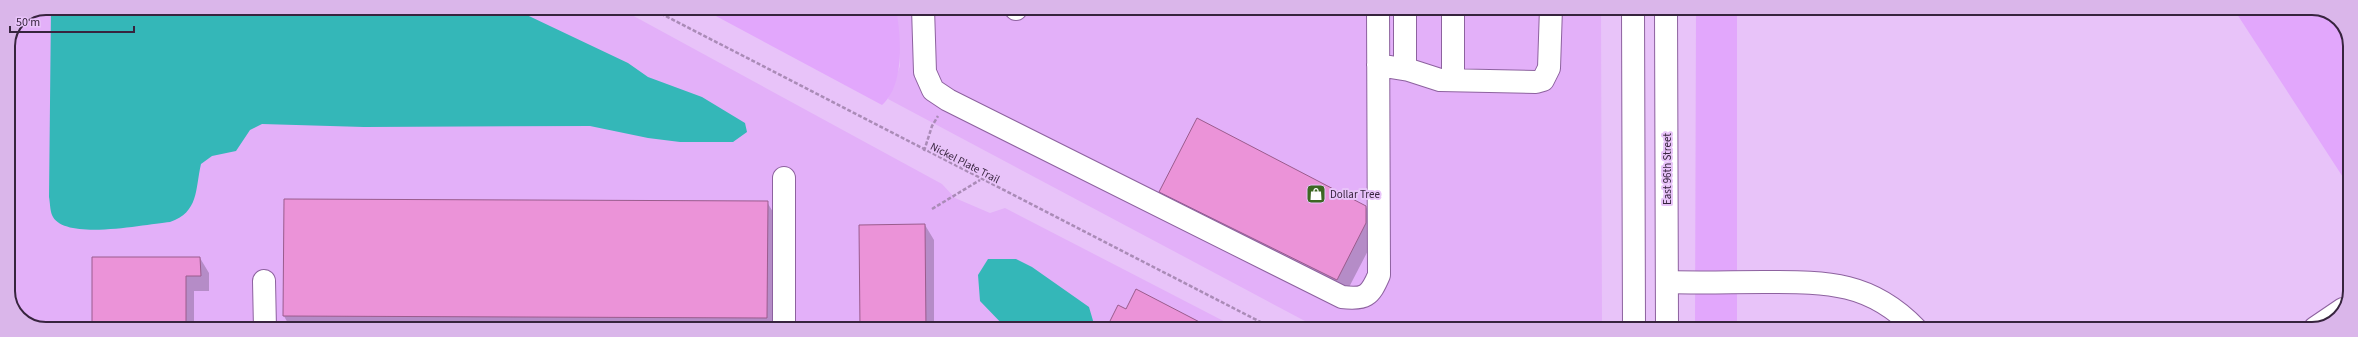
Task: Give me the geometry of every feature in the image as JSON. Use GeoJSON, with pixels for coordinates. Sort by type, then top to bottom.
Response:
{"type":"FeatureCollection","features":[{"type":"Feature","properties":{"kind":"main road"},"geometry":{"type":"LineString","coordinates":[[923,15],[925,72],[933,90],[948,100],[1342,297],[1359,299],[1372,291],[1379,275],[1378,15]]}},
{"type":"Feature","properties":{"kind":"main road"},"geometry":{"type":"LineString","coordinates":[[1405,15],[1405,69]]}},
{"type":"Feature","properties":{"kind":"main road"},"geometry":{"type":"LineString","coordinates":[[1453,15],[1453,80]]}},
{"type":"Feature","properties":{"kind":"main road"},"geometry":{"type":"LineString","coordinates":[[1378,65],[1405,69],[1440,80],[1536,82],[1543,80],[1550,68],[1551,15]]}},
{"type":"Feature","properties":{"kind":"main road"},"geometry":{"type":"LineString","coordinates":[[1633,15],[1634,322]]}},
{"type":"Feature","properties":{"kind":"main road","name":"East 96th Street"},"geometry":{"type":"LineString","coordinates":[[1666,15],[1667,322]]}},
{"type":"Feature","properties":{"kind":"main road"},"geometry":{"type":"LineString","coordinates":[[1633,90],[1646,162],[1648,269],[1653,280],[1667,282],[1811,282],[1840,285],[1872,296],[1896,311],[1908,322]]}},
{"type":"Feature","properties":{"kind":"main road"},"geometry":{"type":"LineString","coordinates":[[784,178],[784,322]]}},
{"type":"Feature","properties":{"kind":"main road"},"geometry":{"type":"LineString","coordinates":[[264,281],[265,322]]}},
{"type":"Feature","properties":{"kind":"path","name":"Nickel Plate Trail"},"geometry":{"type":"LineString","coordinates":[[663,15],[924,151],[1260,322]]}},
{"type":"Feature","properties":{"kind":"path"},"geometry":{"type":"LineString","coordinates":[[924,151],[932,126],[948,100]]}},
{"type":"Feature","properties":{"kind":"path"},"geometry":{"type":"LineString","coordinates":[[932,209],[981,180]]}},
{"type":"Feature","properties":{"kind":"shaded area"},"geometry":{"type":"Polygon","coordinates":[[[46,15],[632,15],[942,184],[955,198],[990,213],[1005,208],[1225,322],[42,322],[32,319],[23,312],[17,303],[15,293],[15,46],[17,34],[29,20],[34,17],[46,15]]]}},
{"type":"Feature","properties":{"kind":"shaded area"},"geometry":{"type":"Polygon","coordinates":[[[51,15],[527,15],[628,63],[648,77],[702,97],[745,123],[747,132],[733,142],[680,142],[648,138],[590,126],[364,127],[262,124],[250,130],[236,151],[212,156],[201,164],[196,191],[191,206],[179,218],[170,222],[125,228],[88,230],[72,228],[59,223],[52,215],[49,197],[51,15]]]}},
{"type":"Feature","properties":{"kind":"shaded area"},"geometry":{"type":"Polygon","coordinates":[[[714,15],[897,15],[900,46],[898,73],[895,85],[882,105],[714,15]]]}},
{"type":"Feature","properties":{"kind":"shaded area"},"geometry":{"type":"Polygon","coordinates":[[[896,15],[1601,15],[1602,322],[1307,322],[888,99],[900,66],[896,15]]]}},
{"type":"Feature","properties":{"kind":"shaded area"},"geometry":{"type":"Polygon","coordinates":[[[1696,15],[1737,15],[1737,322],[1695,322],[1696,15]]]}},
{"type":"Feature","properties":{"kind":"shaded area"},"geometry":{"type":"Polygon","coordinates":[[[2238,15],[2316,15],[2331,21],[2338,29],[2341,34],[2343,44],[2343,177],[2238,15]]]}},
{"type":"Feature","properties":{"kind":"shaded area"},"geometry":{"type":"Polygon","coordinates":[[[988,259],[1016,259],[1032,267],[1089,307],[1093,322],[1000,322],[980,301],[978,275],[988,259]]]}},
{"type":"Feature","properties":{"kind":"building"},"geometry":{"type":"Polygon","coordinates":[[[1197,118],[1366,206],[1366,223],[1337,280],[1159,192],[1197,118]]]}},
{"type":"Feature","properties":{"kind":"building"},"geometry":{"type":"Polygon","coordinates":[[[284,199],[768,201],[767,318],[283,316],[284,199]]]}},
{"type":"Feature","properties":{"kind":"building"},"geometry":{"type":"Polygon","coordinates":[[[925,224],[926,322],[860,322],[859,225],[925,224]]]}},
{"type":"Feature","properties":{"kind":"building"},"geometry":{"type":"Polygon","coordinates":[[[92,257],[200,257],[201,276],[186,276],[186,322],[92,322],[92,257]]]}},
{"type":"Feature","properties":{"kind":"building"},"geometry":{"type":"Polygon","coordinates":[[[1136,289],[1200,322],[1110,322],[1118,305],[1126,309],[1136,289]]]}},
{"type":"Feature","properties":{"kind":"place","name":"Dollar Tree"},"geometry":{"type":"Point","coordinates":[1316,194]}}]}
